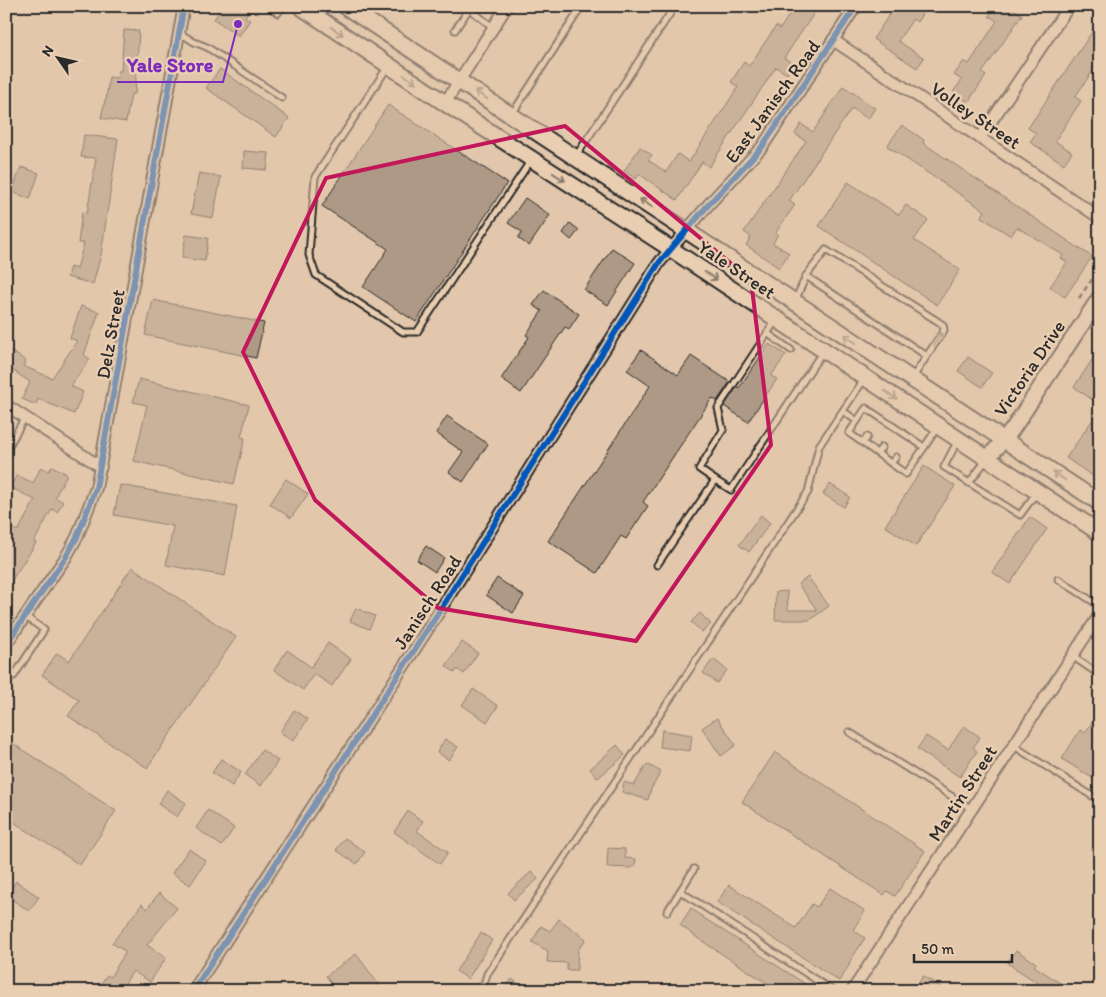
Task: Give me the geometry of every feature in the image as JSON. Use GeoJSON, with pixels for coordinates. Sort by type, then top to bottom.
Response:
{"type":"FeatureCollection","features":[{"type":"Feature","properties":{"kind":"main road","name":"Yale Street"},"geometry":{"type":"LineString","coordinates":[[300,6],[1100,533]]}},
{"type":"Feature","properties":{"kind":"main road","name":"Yale Street"},"geometry":{"type":"LineString","coordinates":[[345,6],[1100,503]]}},
{"type":"Feature","properties":{"kind":"main road"},"geometry":{"type":"LineString","coordinates":[[865,378],[878,358]]}},
{"type":"Feature","properties":{"kind":"street","name":"Delz Street"},"geometry":{"type":"LineString","coordinates":[[6,644],[77,537],[96,488],[184,6]]}},
{"type":"Feature","properties":{"kind":"street"},"geometry":{"type":"LineString","coordinates":[[445,103],[507,6]]}},
{"type":"Feature","properties":{"kind":"street","name":"East Janisch Road"},"geometry":{"type":"LineString","coordinates":[[687,230],[762,147],[856,6]]}},
{"type":"Feature","properties":{"kind":"street"},"geometry":{"type":"LineString","coordinates":[[980,138],[1069,6]]}},
{"type":"Feature","properties":{"kind":"street","name":"Volley Street"},"geometry":{"type":"LineString","coordinates":[[833,40],[1100,218]]}},
{"type":"Feature","properties":{"kind":"street","name":"Janisch Road"},"geometry":{"type":"LineString","coordinates":[[193,991],[435,618],[659,262],[687,230]]}},
{"type":"Feature","properties":{"kind":"street","name":"Victoria Drive"},"geometry":{"type":"LineString","coordinates":[[987,459],[1012,430],[1100,297]]}},
{"type":"Feature","properties":{"kind":"street"},"geometry":{"type":"LineString","coordinates":[[6,405],[101,467]]}},
{"type":"Feature","properties":{"kind":"street","name":"Martin Street"},"geometry":{"type":"LineString","coordinates":[[852,991],[973,810],[1100,614]]}},
{"type":"Feature","properties":{"kind":"lane"},"geometry":{"type":"LineString","coordinates":[[268,6],[278,13],[283,6]]}},
{"type":"Feature","properties":{"kind":"lane"},"geometry":{"type":"LineString","coordinates":[[511,114],[582,6]]}},
{"type":"Feature","properties":{"kind":"lane"},"geometry":{"type":"LineString","coordinates":[[575,157],[675,6]]}},
{"type":"Feature","properties":{"kind":"lane"},"geometry":{"type":"LineString","coordinates":[[455,30],[470,8],[494,27]]}},
{"type":"Feature","properties":{"kind":"lane"},"geometry":{"type":"LineString","coordinates":[[179,32],[194,42],[207,47],[282,98]]}},
{"type":"Feature","properties":{"kind":"lane"},"geometry":{"type":"LineString","coordinates":[[389,65],[315,177],[309,255],[316,275],[404,332],[417,332],[532,159]]}},
{"type":"Feature","properties":{"kind":"lane"},"geometry":{"type":"LineString","coordinates":[[795,302],[806,276],[822,252],[826,250],[939,322],[943,325],[944,330],[911,380]]}},
{"type":"Feature","properties":{"kind":"lane"},"geometry":{"type":"LineString","coordinates":[[806,276],[927,356]]}},
{"type":"Feature","properties":{"kind":"lane"},"geometry":{"type":"LineString","coordinates":[[777,319],[718,408],[723,430],[699,468],[716,480],[732,490],[824,350]]}},
{"type":"Feature","properties":{"kind":"lane"},"geometry":{"type":"LineString","coordinates":[[767,334],[791,350]]}},
{"type":"Feature","properties":{"kind":"lane"},"geometry":{"type":"LineString","coordinates":[[482,991],[487,974],[808,492],[820,446],[865,378]]}},
{"type":"Feature","properties":{"kind":"lane"},"geometry":{"type":"LineString","coordinates":[[924,447],[866,408],[848,433],[906,474],[924,447],[938,426]]}},
{"type":"Feature","properties":{"kind":"lane"},"geometry":{"type":"LineString","coordinates":[[843,411],[857,420]]}},
{"type":"Feature","properties":{"kind":"lane"},"geometry":{"type":"LineString","coordinates":[[6,451],[25,417]]}},
{"type":"Feature","properties":{"kind":"lane"},"geometry":{"type":"LineString","coordinates":[[876,424],[880,418]]}},
{"type":"Feature","properties":{"kind":"lane"},"geometry":{"type":"LineString","coordinates":[[890,434],[895,428]]}},
{"type":"Feature","properties":{"kind":"lane"},"geometry":{"type":"LineString","coordinates":[[863,443],[867,437]]}},
{"type":"Feature","properties":{"kind":"lane"},"geometry":{"type":"LineString","coordinates":[[905,444],[910,438]]}},
{"type":"Feature","properties":{"kind":"lane"},"geometry":{"type":"LineString","coordinates":[[958,440],[944,467],[1020,515],[1038,492]]}},
{"type":"Feature","properties":{"kind":"lane"},"geometry":{"type":"LineString","coordinates":[[877,453],[882,447]]}},
{"type":"Feature","properties":{"kind":"lane"},"geometry":{"type":"LineString","coordinates":[[892,463],[896,457]]}},
{"type":"Feature","properties":{"kind":"lane"},"geometry":{"type":"LineString","coordinates":[[969,483],[987,459]]}},
{"type":"Feature","properties":{"kind":"lane"},"geometry":{"type":"LineString","coordinates":[[657,565],[716,480]]}},
{"type":"Feature","properties":{"kind":"lane"},"geometry":{"type":"LineString","coordinates":[[1058,579],[1100,606]]}},
{"type":"Feature","properties":{"kind":"lane"},"geometry":{"type":"LineString","coordinates":[[6,671],[14,676],[44,630],[25,616]]}},
{"type":"Feature","properties":{"kind":"lane"},"geometry":{"type":"LineString","coordinates":[[1072,656],[1100,675]]}},
{"type":"Feature","properties":{"kind":"lane"},"geometry":{"type":"LineString","coordinates":[[849,732],[973,810]]}},
{"type":"Feature","properties":{"kind":"lane"},"geometry":{"type":"LineString","coordinates":[[1014,746],[1100,801]]}},
{"type":"Feature","properties":{"kind":"lane"},"geometry":{"type":"LineString","coordinates":[[667,912],[694,869]]}},
{"type":"Feature","properties":{"kind":"lane"},"geometry":{"type":"LineString","coordinates":[[680,891],[834,991]]}},
{"type":"Feature","properties":{"kind":"path"},"geometry":{"type":"LineString","coordinates":[[1079,298],[1100,268]]}},
{"type":"Feature","properties":{"kind":"highlighted area"},"geometry":{"type":"Polygon","coordinates":[[[565,126],[751,280],[771,445],[636,641],[438,608],[315,500],[243,352],[326,178],[565,126]]]}},
{"type":"Feature","properties":{"kind":"building"},"geometry":{"type":"Polygon","coordinates":[[[223,6],[252,6],[245,17],[250,20],[239,36],[214,19],[223,6]]]}},
{"type":"Feature","properties":{"kind":"building"},"geometry":{"type":"Polygon","coordinates":[[[795,6],[819,6],[784,58],[794,64],[787,74],[776,67],[709,167],[702,162],[677,200],[639,174],[636,179],[624,171],[640,147],[652,155],[648,160],[666,172],[678,154],[689,162],[738,87],[731,82],[744,62],[749,66],[776,26],[780,29],[795,6]]]}},
{"type":"Feature","properties":{"kind":"building"},"geometry":{"type":"Polygon","coordinates":[[[895,6],[927,6],[917,22],[913,19],[898,41],[924,58],[917,68],[873,39],[895,6]]]}},
{"type":"Feature","properties":{"kind":"building"},"geometry":{"type":"Polygon","coordinates":[[[995,6],[1009,6],[1022,15],[982,73],[986,76],[968,102],[953,92],[962,80],[954,75],[964,61],[969,64],[997,21],[989,16],[995,6]]]}},
{"type":"Feature","properties":{"kind":"building"},"geometry":{"type":"Polygon","coordinates":[[[1100,20],[1100,60],[1075,97],[1081,101],[1055,141],[1072,152],[1064,164],[1030,142],[1036,133],[1028,128],[1100,20]]]}},
{"type":"Feature","properties":{"kind":"building"},"geometry":{"type":"Polygon","coordinates":[[[124,30],[139,31],[135,94],[131,94],[126,122],[101,118],[109,77],[117,78],[118,71],[121,71],[124,30]]]}},
{"type":"Feature","properties":{"kind":"building"},"geometry":{"type":"Polygon","coordinates":[[[220,69],[289,118],[276,137],[206,88],[220,69]]]}},
{"type":"Feature","properties":{"kind":"building"},"geometry":{"type":"Polygon","coordinates":[[[843,86],[875,108],[868,119],[852,108],[789,201],[795,205],[776,232],[778,234],[773,243],[789,253],[779,268],[746,245],[751,237],[744,232],[806,141],[795,134],[801,124],[813,132],[843,86]]]}},
{"type":"Feature","properties":{"kind":"building"},"geometry":{"type":"Polygon","coordinates":[[[388,105],[507,183],[416,322],[363,287],[388,249],[322,206],[388,105]]]}},
{"type":"Feature","properties":{"kind":"building"},"geometry":{"type":"Polygon","coordinates":[[[902,125],[924,140],[923,143],[1092,257],[1065,297],[1050,287],[1067,262],[1061,258],[1063,255],[1017,227],[1011,236],[981,217],[985,211],[887,146],[902,125]]]}},
{"type":"Feature","properties":{"kind":"building"},"geometry":{"type":"Polygon","coordinates":[[[84,135],[118,139],[101,255],[93,284],[67,277],[70,267],[77,269],[84,243],[78,243],[82,212],[87,213],[96,158],[81,157],[84,135]]]}},
{"type":"Feature","properties":{"kind":"building"},"geometry":{"type":"Polygon","coordinates":[[[244,151],[269,153],[267,170],[243,168],[244,151]]]}},
{"type":"Feature","properties":{"kind":"building"},"geometry":{"type":"Polygon","coordinates":[[[21,167],[39,173],[30,199],[12,192],[21,167]]]}},
{"type":"Feature","properties":{"kind":"building"},"geometry":{"type":"Polygon","coordinates":[[[199,173],[221,177],[213,218],[191,214],[199,173]]]}},
{"type":"Feature","properties":{"kind":"building"},"geometry":{"type":"Polygon","coordinates":[[[848,182],[899,215],[906,205],[928,220],[914,240],[960,270],[937,305],[819,226],[848,182]]]}},
{"type":"Feature","properties":{"kind":"building"},"geometry":{"type":"Polygon","coordinates":[[[525,198],[550,215],[529,246],[518,238],[522,232],[508,223],[525,198]]]}},
{"type":"Feature","properties":{"kind":"building"},"geometry":{"type":"Polygon","coordinates":[[[570,223],[579,230],[571,240],[563,233],[570,223]]]}},
{"type":"Feature","properties":{"kind":"building"},"geometry":{"type":"Polygon","coordinates":[[[186,235],[208,238],[205,261],[182,258],[186,235]]]}},
{"type":"Feature","properties":{"kind":"building"},"geometry":{"type":"Polygon","coordinates":[[[612,248],[635,263],[608,305],[584,290],[612,248]]]}},
{"type":"Feature","properties":{"kind":"building"},"geometry":{"type":"Polygon","coordinates":[[[544,290],[579,314],[569,329],[565,327],[521,393],[501,379],[529,337],[526,335],[542,311],[533,305],[544,290]]]}},
{"type":"Feature","properties":{"kind":"building"},"geometry":{"type":"Polygon","coordinates":[[[153,300],[264,323],[256,358],[145,335],[153,300]]]}},
{"type":"Feature","properties":{"kind":"building"},"geometry":{"type":"Polygon","coordinates":[[[81,306],[99,312],[84,355],[90,359],[71,386],[83,392],[74,414],[38,399],[36,405],[22,399],[30,382],[6,366],[6,348],[26,361],[23,366],[52,378],[77,341],[70,338],[81,306]]]}},
{"type":"Feature","properties":{"kind":"building"},"geometry":{"type":"Polygon","coordinates":[[[769,344],[786,355],[771,376],[777,379],[748,422],[724,406],[737,387],[739,388],[769,344]]]}},
{"type":"Feature","properties":{"kind":"building"},"geometry":{"type":"Polygon","coordinates":[[[1100,348],[1100,405],[1074,387],[1100,348]]]}},
{"type":"Feature","properties":{"kind":"building"},"geometry":{"type":"Polygon","coordinates":[[[641,350],[678,375],[691,356],[730,382],[717,401],[712,398],[643,502],[648,506],[626,539],[621,536],[597,573],[548,541],[650,386],[627,370],[641,350]]]}},
{"type":"Feature","properties":{"kind":"building"},"geometry":{"type":"Polygon","coordinates":[[[968,357],[992,373],[982,387],[958,371],[968,357]]]}},
{"type":"Feature","properties":{"kind":"building"},"geometry":{"type":"Polygon","coordinates":[[[139,379],[249,405],[241,437],[245,438],[234,484],[134,461],[147,405],[133,402],[139,379]]]}},
{"type":"Feature","properties":{"kind":"building"},"geometry":{"type":"Polygon","coordinates":[[[1100,409],[1100,481],[1066,458],[1100,409]]]}},
{"type":"Feature","properties":{"kind":"building"},"geometry":{"type":"Polygon","coordinates":[[[447,416],[488,444],[463,482],[449,472],[463,452],[436,433],[447,416]]]}},
{"type":"Feature","properties":{"kind":"building"},"geometry":{"type":"Polygon","coordinates":[[[52,466],[67,474],[55,497],[63,502],[57,512],[52,509],[34,542],[36,543],[6,589],[6,538],[13,528],[18,531],[35,500],[10,487],[17,475],[33,483],[41,467],[49,471],[52,466]]]}},
{"type":"Feature","properties":{"kind":"building"},"geometry":{"type":"Polygon","coordinates":[[[924,466],[955,486],[916,546],[885,526],[924,466]]]}},
{"type":"Feature","properties":{"kind":"building"},"geometry":{"type":"Polygon","coordinates":[[[286,479],[308,494],[291,518],[270,504],[286,479]]]}},
{"type":"Feature","properties":{"kind":"building"},"geometry":{"type":"Polygon","coordinates":[[[830,484],[850,497],[844,507],[823,494],[830,484]]]}},
{"type":"Feature","properties":{"kind":"building"},"geometry":{"type":"Polygon","coordinates":[[[120,485],[237,506],[225,576],[166,565],[173,526],[114,515],[120,485]]]}},
{"type":"Feature","properties":{"kind":"building"},"geometry":{"type":"Polygon","coordinates":[[[761,515],[770,523],[749,552],[739,545],[761,515]]]}},
{"type":"Feature","properties":{"kind":"building"},"geometry":{"type":"Polygon","coordinates":[[[1030,517],[1047,529],[1010,584],[992,572],[1030,517]]]}},
{"type":"Feature","properties":{"kind":"building"},"geometry":{"type":"Polygon","coordinates":[[[426,546],[444,558],[435,572],[417,560],[426,546]]]}},
{"type":"Feature","properties":{"kind":"building"},"geometry":{"type":"Polygon","coordinates":[[[132,567],[236,637],[147,768],[68,716],[79,700],[42,675],[57,653],[69,661],[132,567]]]}},
{"type":"Feature","properties":{"kind":"building"},"geometry":{"type":"Polygon","coordinates":[[[808,577],[829,606],[810,620],[775,620],[776,592],[787,591],[788,610],[817,610],[798,584],[808,577]]]}},
{"type":"Feature","properties":{"kind":"building"},"geometry":{"type":"Polygon","coordinates":[[[497,578],[524,596],[513,613],[486,595],[497,578]]]}},
{"type":"Feature","properties":{"kind":"building"},"geometry":{"type":"Polygon","coordinates":[[[356,608],[375,616],[369,629],[350,621],[356,608]]]}},
{"type":"Feature","properties":{"kind":"building"},"geometry":{"type":"Polygon","coordinates":[[[700,613],[711,624],[702,632],[691,622],[700,613]]]}},
{"type":"Feature","properties":{"kind":"building"},"geometry":{"type":"Polygon","coordinates":[[[462,642],[478,653],[464,674],[457,669],[455,673],[446,666],[462,642]]]}},
{"type":"Feature","properties":{"kind":"building"},"geometry":{"type":"Polygon","coordinates":[[[328,643],[351,659],[332,686],[314,674],[303,690],[274,670],[287,650],[311,667],[328,643]]]}},
{"type":"Feature","properties":{"kind":"building"},"geometry":{"type":"Polygon","coordinates":[[[713,659],[727,670],[717,683],[703,673],[713,659]]]}},
{"type":"Feature","properties":{"kind":"building"},"geometry":{"type":"Polygon","coordinates":[[[473,689],[498,706],[487,722],[462,705],[473,689]]]}},
{"type":"Feature","properties":{"kind":"building"},"geometry":{"type":"Polygon","coordinates":[[[294,710],[308,719],[293,741],[280,732],[294,710]]]}},
{"type":"Feature","properties":{"kind":"building"},"geometry":{"type":"Polygon","coordinates":[[[1100,710],[1100,783],[1062,759],[1080,730],[1085,733],[1100,710]]]}},
{"type":"Feature","properties":{"kind":"building"},"geometry":{"type":"Polygon","coordinates":[[[717,718],[736,745],[721,756],[702,728],[717,718]]]}},
{"type":"Feature","properties":{"kind":"building"},"geometry":{"type":"Polygon","coordinates":[[[964,726],[980,737],[973,748],[977,751],[960,777],[917,749],[926,736],[948,750],[964,726]]]}},
{"type":"Feature","properties":{"kind":"building"},"geometry":{"type":"Polygon","coordinates":[[[662,730],[692,735],[690,751],[660,747],[662,730]]]}},
{"type":"Feature","properties":{"kind":"building"},"geometry":{"type":"Polygon","coordinates":[[[6,739],[116,811],[80,865],[6,817],[6,739]]]}},
{"type":"Feature","properties":{"kind":"building"},"geometry":{"type":"Polygon","coordinates":[[[445,739],[458,747],[449,760],[437,752],[445,739]]]}},
{"type":"Feature","properties":{"kind":"building"},"geometry":{"type":"Polygon","coordinates":[[[617,745],[625,755],[598,778],[590,769],[617,745]]]}},
{"type":"Feature","properties":{"kind":"building"},"geometry":{"type":"Polygon","coordinates":[[[262,750],[278,761],[261,786],[245,775],[262,750]]]}},
{"type":"Feature","properties":{"kind":"building"},"geometry":{"type":"Polygon","coordinates":[[[775,752],[925,851],[895,896],[887,891],[884,895],[742,802],[775,752]]]}},
{"type":"Feature","properties":{"kind":"building"},"geometry":{"type":"Polygon","coordinates":[[[221,759],[241,772],[232,786],[212,773],[221,759]]]}},
{"type":"Feature","properties":{"kind":"building"},"geometry":{"type":"Polygon","coordinates":[[[647,764],[661,772],[651,789],[648,800],[622,792],[624,782],[634,785],[647,764]]]}},
{"type":"Feature","properties":{"kind":"building"},"geometry":{"type":"Polygon","coordinates":[[[167,790],[186,803],[177,817],[158,804],[167,790]]]}},
{"type":"Feature","properties":{"kind":"building"},"geometry":{"type":"Polygon","coordinates":[[[208,810],[234,828],[222,846],[196,828],[208,810]]]}},
{"type":"Feature","properties":{"kind":"building"},"geometry":{"type":"Polygon","coordinates":[[[408,811],[423,821],[417,831],[448,852],[440,864],[394,832],[408,811]]]}},
{"type":"Feature","properties":{"kind":"building"},"geometry":{"type":"Polygon","coordinates":[[[345,838],[365,852],[357,864],[336,850],[345,838]]]}},
{"type":"Feature","properties":{"kind":"building"},"geometry":{"type":"Polygon","coordinates":[[[608,848],[625,849],[625,858],[636,859],[635,866],[631,868],[607,867],[608,848]]]}},
{"type":"Feature","properties":{"kind":"building"},"geometry":{"type":"Polygon","coordinates":[[[189,849],[206,861],[190,885],[172,873],[189,849]]]}},
{"type":"Feature","properties":{"kind":"building"},"geometry":{"type":"Polygon","coordinates":[[[532,871],[538,879],[514,900],[508,893],[532,871]]]}},
{"type":"Feature","properties":{"kind":"building"},"geometry":{"type":"Polygon","coordinates":[[[16,881],[39,897],[29,911],[7,896],[16,881]]]}},
{"type":"Feature","properties":{"kind":"building"},"geometry":{"type":"Polygon","coordinates":[[[729,885],[796,928],[812,904],[817,907],[830,888],[865,911],[853,930],[865,938],[839,981],[717,902],[729,885]]]}},
{"type":"Feature","properties":{"kind":"building"},"geometry":{"type":"Polygon","coordinates":[[[159,893],[177,908],[147,945],[166,958],[150,982],[133,971],[120,991],[96,991],[107,975],[110,977],[126,952],[112,943],[142,904],[147,909],[159,893]]]}},
{"type":"Feature","properties":{"kind":"building"},"geometry":{"type":"Polygon","coordinates":[[[691,908],[816,991],[779,991],[696,937],[680,925],[691,908]]]}},
{"type":"Feature","properties":{"kind":"building"},"geometry":{"type":"Polygon","coordinates":[[[559,919],[586,939],[578,950],[577,970],[567,970],[567,963],[547,962],[548,951],[532,942],[541,926],[550,931],[559,919]]]}},
{"type":"Feature","properties":{"kind":"building"},"geometry":{"type":"Polygon","coordinates":[[[481,933],[492,940],[468,979],[456,971],[481,933]]]}},
{"type":"Feature","properties":{"kind":"building"},"geometry":{"type":"Polygon","coordinates":[[[1016,950],[1036,963],[1034,966],[1072,991],[1034,991],[1038,983],[1007,963],[1016,950]]]}},
{"type":"Feature","properties":{"kind":"building"},"geometry":{"type":"Polygon","coordinates":[[[356,954],[380,986],[373,991],[337,991],[326,976],[356,954]]]}},
{"type":"Feature","properties":{"kind":"building"},"geometry":{"type":"Polygon","coordinates":[[[923,976],[947,991],[914,991],[923,976]]]}},
{"type":"Feature","properties":{"kind":"building"},"geometry":{"type":"Polygon","coordinates":[[[512,979],[528,991],[503,991],[512,979]]]}},
{"type":"Feature","properties":{"kind":"cycle path"},"geometry":{"type":"LineString","coordinates":[[6,644],[66,557],[77,537],[96,488],[184,6]]}},
{"type":"Feature","properties":{"kind":"cycle path"},"geometry":{"type":"LineString","coordinates":[[193,991],[435,618],[659,263],[709,204],[762,147],[856,6]]}},
{"type":"Feature","properties":{"kind":"place","name":"Yale Store"},"geometry":{"type":"Point","coordinates":[238,24]}}]}
